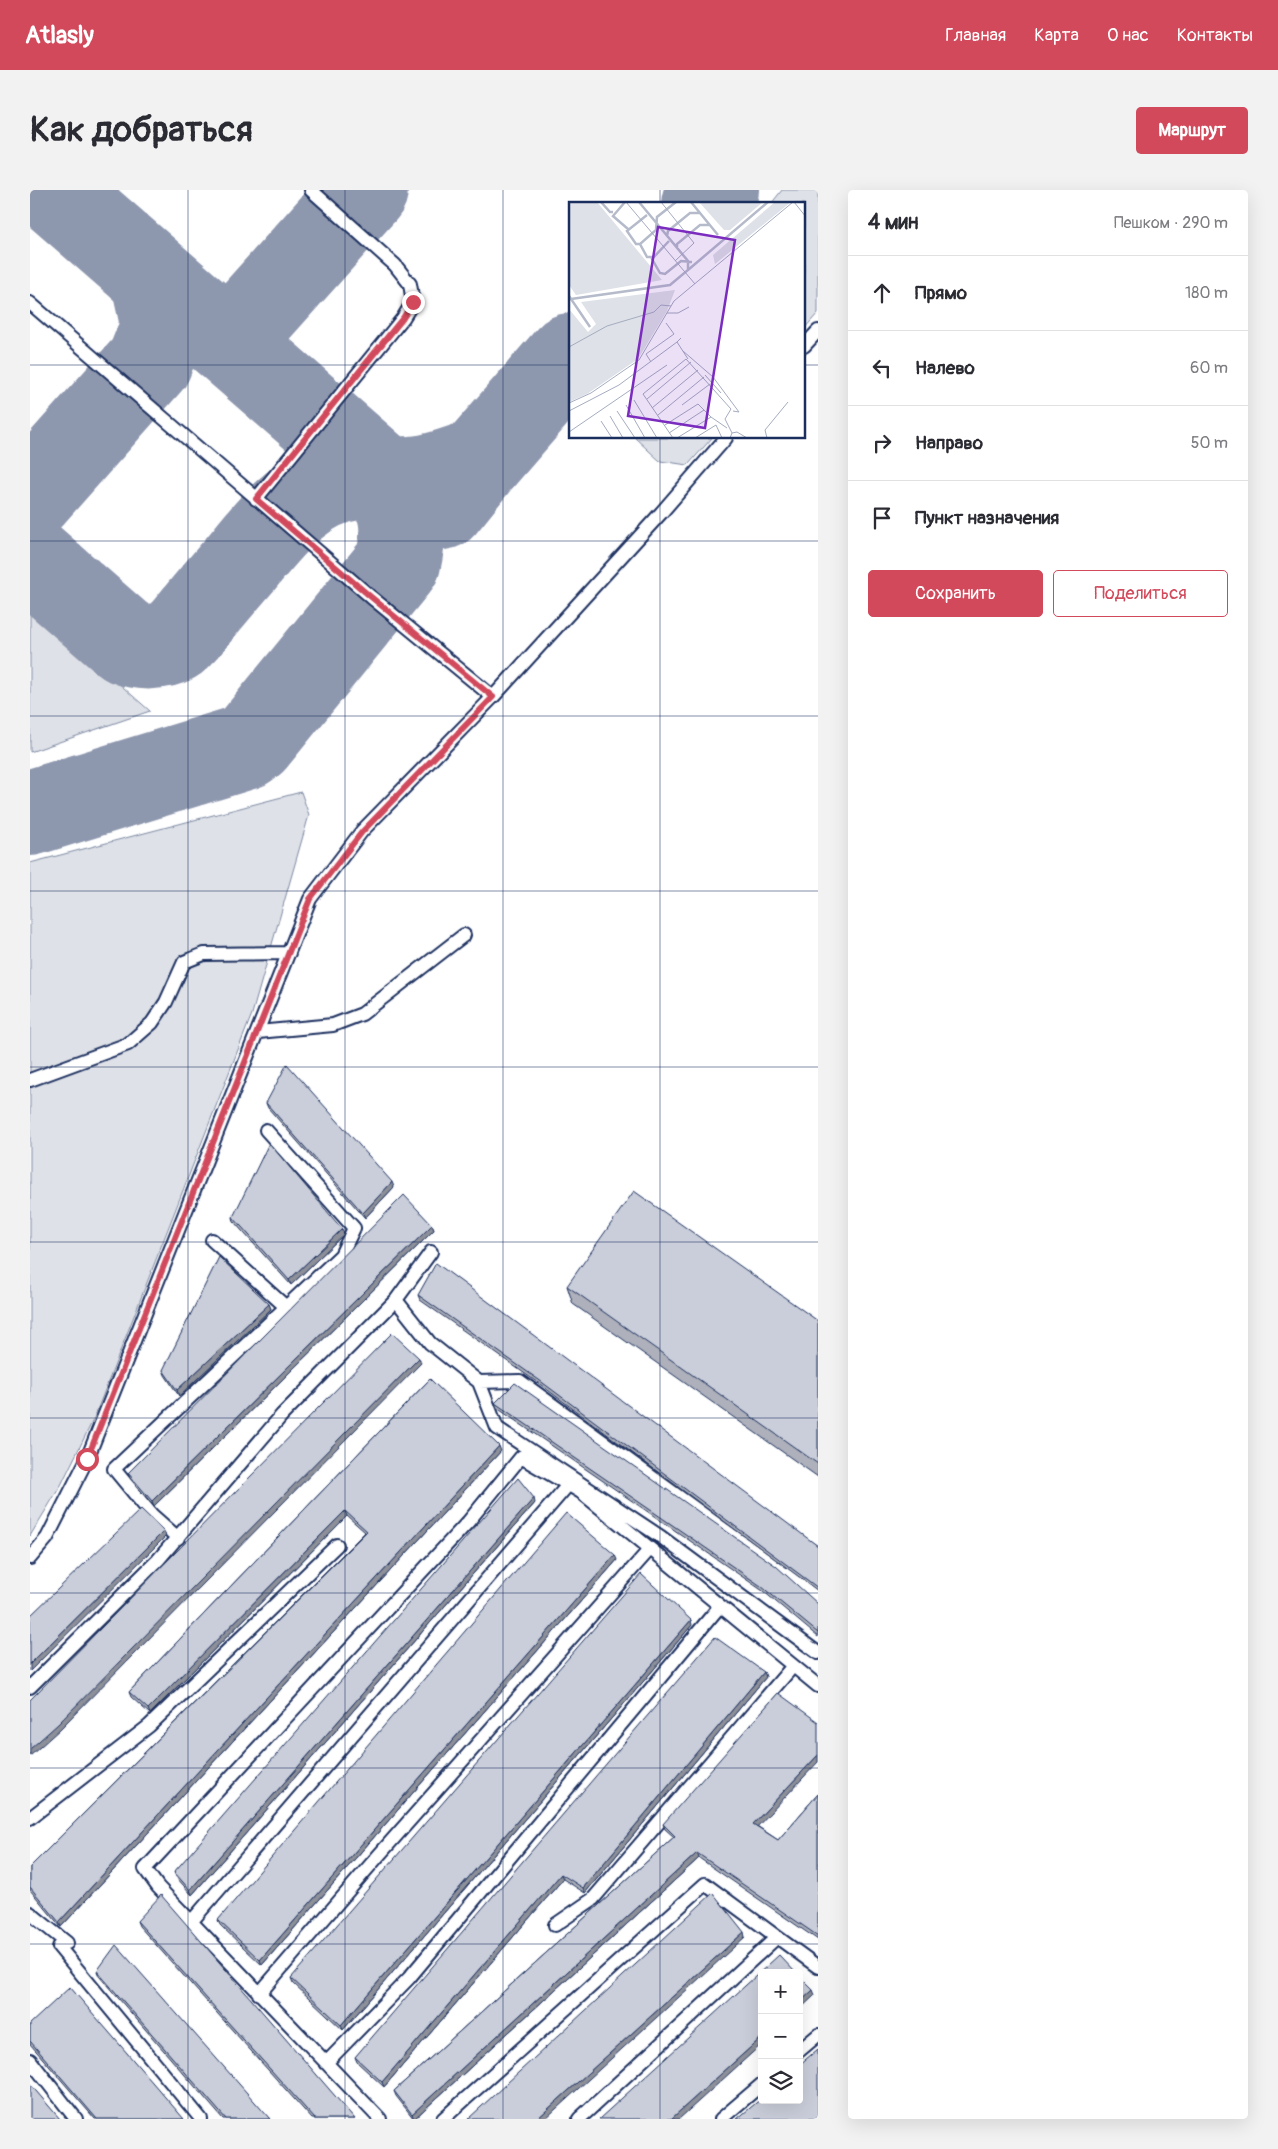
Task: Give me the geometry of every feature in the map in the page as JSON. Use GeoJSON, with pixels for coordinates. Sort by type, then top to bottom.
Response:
{"type":"FeatureCollection","features":[{"type":"Feature","properties":{"kind":"lane"},"geometry":{"type":"LineString","coordinates":[[256,499],[403,318],[413,302],[410,284],[395,265],[311,190]]}},
{"type":"Feature","properties":{"kind":"lane"},"geometry":{"type":"LineString","coordinates":[[30,303],[371,597],[493,697]]}},
{"type":"Feature","properties":{"kind":"lane"},"geometry":{"type":"LineString","coordinates":[[806,344],[818,330]]}},
{"type":"Feature","properties":{"kind":"lane"},"geometry":{"type":"LineString","coordinates":[[30,1558],[47,1538],[87,1459],[310,899],[362,832],[493,697],[661,513],[725,439]]}},
{"type":"Feature","properties":{"kind":"lane"},"geometry":{"type":"LineString","coordinates":[[258,1032],[333,1025],[362,1014],[464,935]]}},
{"type":"Feature","properties":{"kind":"lane"},"geometry":{"type":"LineString","coordinates":[[30,1080],[128,1044],[152,1023],[166,1002],[184,962],[204,954],[289,953]]}},
{"type":"Feature","properties":{"kind":"lane"},"geometry":{"type":"LineString","coordinates":[[178,1538],[152,1515],[114,1469],[341,1255],[354,1228],[266,1130]]}},
{"type":"Feature","properties":{"kind":"lane"},"geometry":{"type":"LineString","coordinates":[[212,1240],[286,1306]]}},
{"type":"Feature","properties":{"kind":"lane"},"geometry":{"type":"LineString","coordinates":[[30,1687],[158,1560],[282,1415],[396,1300],[431,1252]]}},
{"type":"Feature","properties":{"kind":"lane"},"geometry":{"type":"LineString","coordinates":[[396,1300],[430,1343],[478,1382],[497,1428],[661,1537],[818,1653]]}},
{"type":"Feature","properties":{"kind":"lane"},"geometry":{"type":"LineString","coordinates":[[478,1382],[520,1381],[818,1598]]}},
{"type":"Feature","properties":{"kind":"lane"},"geometry":{"type":"LineString","coordinates":[[380,2119],[158,1887],[145,1869],[468,1522],[521,1457],[581,1492],[818,1686]]}},
{"type":"Feature","properties":{"kind":"lane"},"geometry":{"type":"LineString","coordinates":[[191,1922],[568,1485]]}},
{"type":"Feature","properties":{"kind":"lane"},"geometry":{"type":"LineString","coordinates":[[30,1818],[149,1726],[337,1545]]}},
{"type":"Feature","properties":{"kind":"lane"},"geometry":{"type":"LineString","coordinates":[[259,1994],[378,1856],[650,1549]]}},
{"type":"Feature","properties":{"kind":"lane"},"geometry":{"type":"LineString","coordinates":[[326,2062],[409,1978],[720,1606]]}},
{"type":"Feature","properties":{"kind":"lane"},"geometry":{"type":"LineString","coordinates":[[555,1925],[593,1899],[793,1666]]}},
{"type":"Feature","properties":{"kind":"lane"},"geometry":{"type":"LineString","coordinates":[[443,2119],[705,1884],[818,1967]]}},
{"type":"Feature","properties":{"kind":"lane"},"geometry":{"type":"LineString","coordinates":[[30,1913],[63,1945],[201,2119]]}},
{"type":"Feature","properties":{"kind":"lane"},"geometry":{"type":"LineString","coordinates":[[579,2119],[777,1937]]}},
{"type":"Feature","properties":{"kind":"lane"},"geometry":{"type":"LineString","coordinates":[[803,2048],[818,2035]]}},
{"type":"Feature","properties":{"kind":"lane"},"geometry":{"type":"LineString","coordinates":[[30,2060],[76,2119]]}},
{"type":"Feature","properties":{"kind":"lane"},"geometry":{"type":"LineString","coordinates":[[721,2119],[758,2087]]}},
{"type":"Feature","properties":{"kind":"shaded area"},"geometry":{"type":"Polygon","coordinates":[[[782,190],[818,190],[818,313],[806,327],[806,202],[773,202],[782,190]]]}},
{"type":"Feature","properties":{"kind":"shaded area"},"geometry":{"type":"Polygon","coordinates":[[[636,439],[711,439],[688,465],[660,461],[636,439]]]}},
{"type":"Feature","properties":{"kind":"shaded area"},"geometry":{"type":"Polygon","coordinates":[[[30,605],[150,711],[30,752],[30,605]]]}},
{"type":"Feature","properties":{"kind":"shaded area"},"geometry":{"type":"Polygon","coordinates":[[[301,792],[309,815],[252,1014],[94,1418],[61,1485],[30,1536],[30,863],[301,792]]]}},
{"type":"Feature","properties":{"kind":"building"},"geometry":{"type":"Polygon","coordinates":[[[287,1064],[392,1182],[363,1213],[266,1103],[287,1064]]]}},
{"type":"Feature","properties":{"kind":"building"},"geometry":{"type":"Polygon","coordinates":[[[269,1143],[342,1229],[289,1280],[233,1217],[269,1143]]]}},
{"type":"Feature","properties":{"kind":"building"},"geometry":{"type":"Polygon","coordinates":[[[634,1191],[818,1321],[818,1464],[567,1286],[634,1191]]]}},
{"type":"Feature","properties":{"kind":"building"},"geometry":{"type":"Polygon","coordinates":[[[404,1195],[432,1225],[152,1501],[128,1473],[404,1195]]]}},
{"type":"Feature","properties":{"kind":"building"},"geometry":{"type":"Polygon","coordinates":[[[219,1257],[269,1304],[177,1390],[163,1370],[219,1257]]]}},
{"type":"Feature","properties":{"kind":"building"},"geometry":{"type":"Polygon","coordinates":[[[436,1263],[818,1546],[818,1588],[539,1380],[418,1295],[436,1263]]]}},
{"type":"Feature","properties":{"kind":"building"},"geometry":{"type":"Polygon","coordinates":[[[392,1333],[419,1358],[58,1724],[30,1749],[30,1700],[392,1333]]]}},
{"type":"Feature","properties":{"kind":"building"},"geometry":{"type":"Polygon","coordinates":[[[430,1379],[499,1446],[59,1922],[30,1887],[30,1867],[367,1531],[345,1511],[148,1709],[129,1692],[430,1379]]]}},
{"type":"Feature","properties":{"kind":"building"},"geometry":{"type":"Polygon","coordinates":[[[515,1383],[776,1566],[818,1604],[818,1633],[761,1586],[495,1403],[515,1383]]]}},
{"type":"Feature","properties":{"kind":"building"},"geometry":{"type":"Polygon","coordinates":[[[518,1478],[534,1498],[190,1890],[174,1872],[518,1478]]]}},
{"type":"Feature","properties":{"kind":"building"},"geometry":{"type":"Polygon","coordinates":[[[141,1509],[164,1531],[30,1664],[30,1616],[141,1509]]]}},
{"type":"Feature","properties":{"kind":"building"},"geometry":{"type":"Polygon","coordinates":[[[566,1513],[615,1555],[260,1960],[218,1920],[566,1513]]]}},
{"type":"Feature","properties":{"kind":"building"},"geometry":{"type":"Polygon","coordinates":[[[641,1574],[691,1620],[341,2025],[291,1978],[641,1574]]]}},
{"type":"Feature","properties":{"kind":"building"},"geometry":{"type":"Polygon","coordinates":[[[715,1637],[764,1672],[583,1888],[561,1874],[382,2082],[355,2057],[715,1637]]]}},
{"type":"Feature","properties":{"kind":"building"},"geometry":{"type":"Polygon","coordinates":[[[778,1693],[818,1722],[818,1755],[753,1824],[778,1840],[818,1794],[818,1936],[697,1853],[412,2114],[394,2091],[675,1836],[663,1824],[778,1693]]]}},
{"type":"Feature","properties":{"kind":"building"},"geometry":{"type":"Polygon","coordinates":[[[713,1893],[744,1932],[537,2119],[468,2119],[713,1893]]]}},
{"type":"Feature","properties":{"kind":"building"},"geometry":{"type":"Polygon","coordinates":[[[161,1895],[355,2119],[315,2119],[137,1921],[161,1895]]]}},
{"type":"Feature","properties":{"kind":"building"},"geometry":{"type":"Polygon","coordinates":[[[116,1945],[270,2119],[226,2119],[97,1971],[116,1945]]]}},
{"type":"Feature","properties":{"kind":"building"},"geometry":{"type":"Polygon","coordinates":[[[779,1955],[792,1969],[764,1969],[779,1955]]]}},
{"type":"Feature","properties":{"kind":"building"},"geometry":{"type":"Polygon","coordinates":[[[758,1974],[758,2041],[671,2119],[599,2119],[758,1974]]]}},
{"type":"Feature","properties":{"kind":"building"},"geometry":{"type":"Polygon","coordinates":[[[803,1980],[813,1990],[803,1999],[803,1980]]]}},
{"type":"Feature","properties":{"kind":"building"},"geometry":{"type":"Polygon","coordinates":[[[70,1987],[184,2119],[97,2119],[30,2041],[30,2024],[70,1987]]]}},
{"type":"Feature","properties":{"kind":"building"},"geometry":{"type":"Polygon","coordinates":[[[818,2049],[818,2117],[815,2119],[737,2119],[758,2101],[758,2104],[803,2104],[803,2062],[818,2049]]]}},
{"type":"Feature","properties":{"kind":"building"},"geometry":{"type":"Polygon","coordinates":[[[30,2084],[60,2119],[30,2119],[30,2084]]]}},
{"type":"Feature","properties":{"kind":"taxiway"},"geometry":{"type":"LineString","coordinates":[[30,813],[245,747],[253,741],[398,563],[402,539],[399,507],[382,476],[53,190]]}},
{"type":"Feature","properties":{"kind":"taxiway"},"geometry":{"type":"LineString","coordinates":[[254,365],[243,345],[246,323],[365,190]]}},
{"type":"Feature","properties":{"kind":"taxiway"},"geometry":{"type":"LineString","coordinates":[[706,202],[716,190]]}},
{"type":"Feature","properties":{"kind":"taxiway"},"geometry":{"type":"LineString","coordinates":[[30,497],[149,363],[161,333],[162,318],[153,277]]}},
{"type":"Feature","properties":{"kind":"taxiway"},"geometry":{"type":"LineString","coordinates":[[442,507],[479,461],[569,357]]}},
{"type":"Feature","properties":{"kind":"taxiway"},"geometry":{"type":"LineString","coordinates":[[30,558],[126,642],[144,646],[162,645],[175,640],[185,630],[265,534],[305,497],[338,481],[357,477],[419,478],[439,474],[479,461]]}},
{"type":"Feature","properties":{"kind":"route"},"geometry":{"type":"LineString","coordinates":[[87,1459],[310,899],[362,832],[493,697],[256,499],[403,318],[413,302]]}}]}
